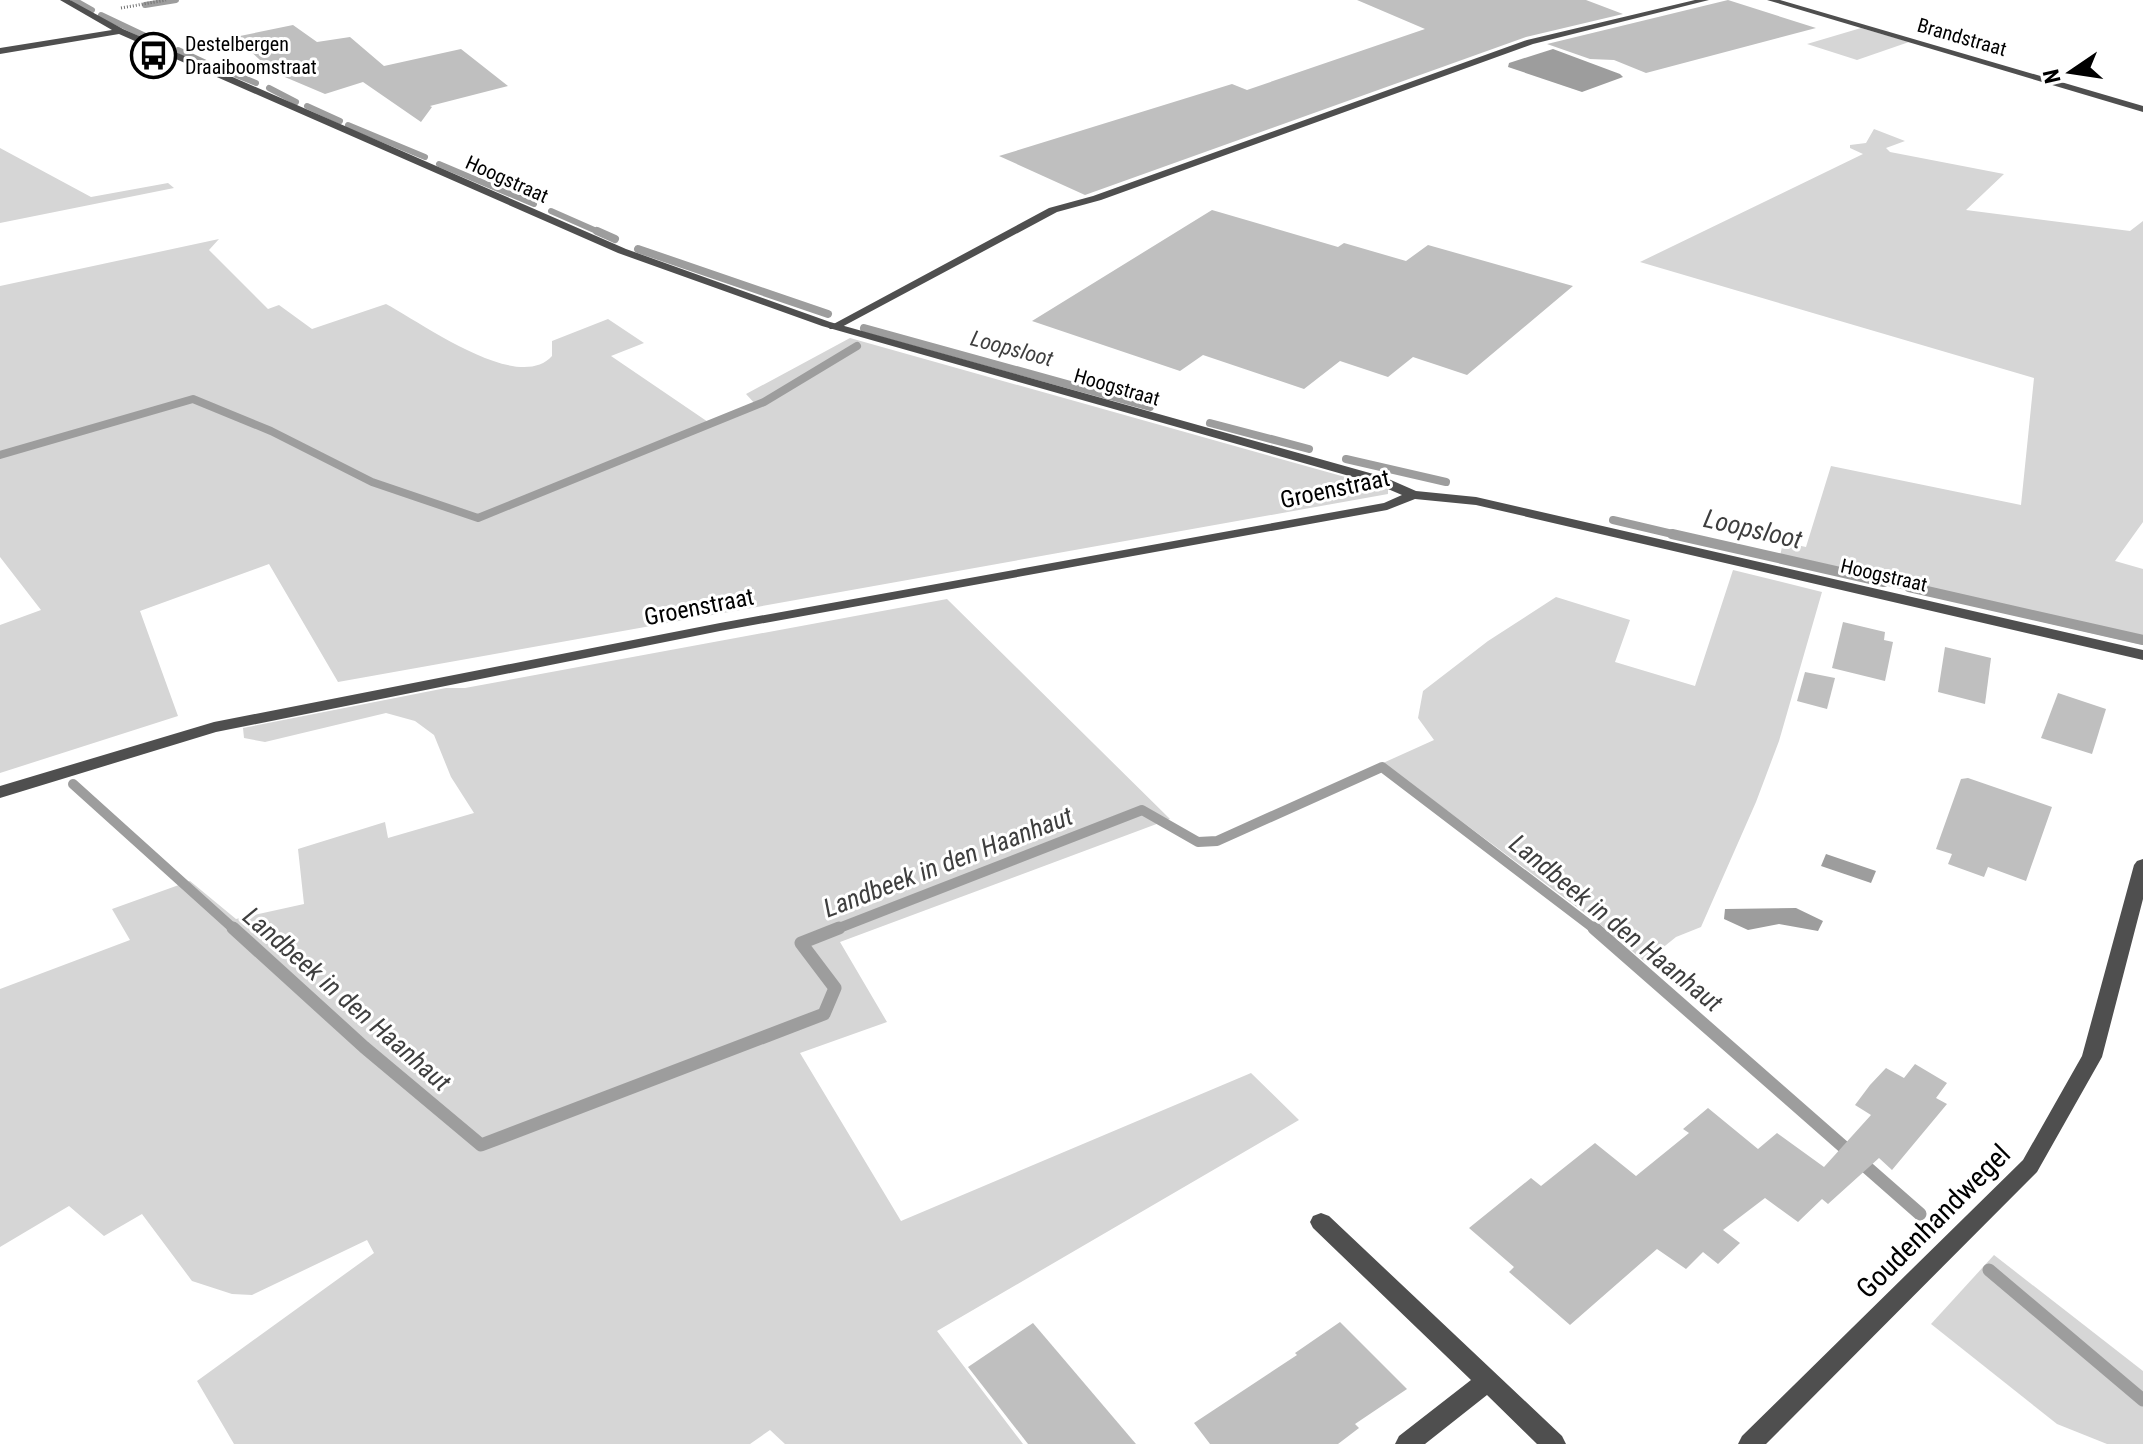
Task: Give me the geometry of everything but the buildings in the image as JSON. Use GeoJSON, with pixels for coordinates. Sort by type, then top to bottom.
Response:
{"type":"FeatureCollection","features":[{"type":"Feature","properties":{"kind":"street","name":"Hoogstraat"},"geometry":{"type":"LineString","coordinates":[[64,0],[120,31],[622,251],[834,327],[1379,480],[1413,495],[1476,501],[2143,655]]}},
{"type":"Feature","properties":{"kind":"street"},"geometry":{"type":"LineString","coordinates":[[834,327],[1053,210],[1097,198],[1530,42],[1705,0]]}},
{"type":"Feature","properties":{"kind":"street","name":"Brandstraat"},"geometry":{"type":"LineString","coordinates":[[1771,0],[2143,109]]}},
{"type":"Feature","properties":{"kind":"street"},"geometry":{"type":"LineString","coordinates":[[0,51],[120,31]]}},
{"type":"Feature","properties":{"kind":"street","name":"Groenstraat"},"geometry":{"type":"LineString","coordinates":[[0,792],[214,727],[720,627],[1387,506],[1413,495]]}},
{"type":"Feature","properties":{"kind":"street","name":"Goudenhandwegel"},"geometry":{"type":"LineString","coordinates":[[1750,1444],[2030,1166],[2092,1057],[2143,865]]}},
{"type":"Feature","properties":{"kind":"street"},"geometry":{"type":"LineString","coordinates":[[1321,1222],[1554,1444]]}},
{"type":"Feature","properties":{"kind":"street"},"geometry":{"type":"LineString","coordinates":[[1407,1444],[1487,1381]]}},
{"type":"Feature","properties":{"kind":"path"},"geometry":{"type":"LineString","coordinates":[[88,13],[166,0]]}},
{"type":"Feature","properties":{"kind":"shaded area"},"geometry":{"type":"Polygon","coordinates":[[[1861,28],[1909,42],[1857,60],[1807,44],[1861,28]]]}},
{"type":"Feature","properties":{"kind":"shaded area"},"geometry":{"type":"Polygon","coordinates":[[[1553,49],[1623,77],[1582,92],[1508,67],[1509,63],[1553,49]]]}},
{"type":"Feature","properties":{"kind":"shaded area"},"geometry":{"type":"Polygon","coordinates":[[[1874,129],[1905,141],[1886,148],[1890,152],[2004,174],[1966,210],[2130,231],[2143,221],[2143,522],[2115,561],[2143,569],[2143,645],[1779,561],[1783,542],[1806,547],[1831,466],[2021,505],[2034,378],[1640,262],[1863,154],[1850,148],[1850,145],[1866,143],[1874,129]]]}},
{"type":"Feature","properties":{"kind":"shaded area"},"geometry":{"type":"Polygon","coordinates":[[[0,148],[91,197],[168,183],[174,188],[0,223],[0,148]]]}},
{"type":"Feature","properties":{"kind":"shaded area"},"geometry":{"type":"Polygon","coordinates":[[[219,239],[209,250],[268,309],[279,305],[312,329],[386,304],[445,339],[494,361],[517,367],[537,365],[552,356],[552,341],[608,319],[644,343],[611,356],[711,424],[757,406],[746,394],[850,338],[1388,489],[1388,494],[338,682],[269,564],[140,611],[178,716],[0,773],[0,625],[41,610],[0,557],[0,286],[219,239]]]}},
{"type":"Feature","properties":{"kind":"shaded area"},"geometry":{"type":"Polygon","coordinates":[[[1733,570],[1822,592],[1779,741],[1701,927],[1676,937],[1645,962],[1601,925],[1383,763],[1434,740],[1418,718],[1423,691],[1488,641],[1556,597],[1630,620],[1615,662],[1695,686],[1733,570]]]}},
{"type":"Feature","properties":{"kind":"shaded area"},"geometry":{"type":"Polygon","coordinates":[[[947,599],[1170,819],[840,942],[887,1022],[800,1053],[901,1221],[1251,1073],[1299,1120],[937,1331],[1023,1444],[785,1444],[770,1430],[750,1444],[234,1444],[197,1381],[374,1253],[367,1240],[252,1295],[232,1294],[192,1281],[142,1214],[104,1236],[69,1206],[0,1247],[0,989],[130,940],[112,909],[190,881],[236,919],[304,904],[298,849],[385,822],[388,838],[474,813],[451,777],[434,735],[415,721],[386,713],[265,742],[244,738],[243,728],[446,688],[465,688],[947,599]]]}},
{"type":"Feature","properties":{"kind":"shaded area"},"geometry":{"type":"Polygon","coordinates":[[[1826,854],[1876,871],[1871,883],[1821,866],[1826,854]]]}},
{"type":"Feature","properties":{"kind":"shaded area"},"geometry":{"type":"Polygon","coordinates":[[[1796,908],[1823,921],[1818,931],[1779,924],[1748,930],[1724,919],[1725,909],[1796,908]]]}},
{"type":"Feature","properties":{"kind":"shaded area"},"geometry":{"type":"Polygon","coordinates":[[[1994,1255],[2143,1371],[2143,1444],[2107,1444],[2057,1424],[1931,1324],[1994,1255]]]}},
{"type":"Feature","properties":{"kind":"waterway","name":"Loopsloot"},"geometry":{"type":"LineString","coordinates":[[74,0],[92,10]]}},
{"type":"Feature","properties":{"kind":"waterway"},"geometry":{"type":"LineString","coordinates":[[145,5],[176,0]]}},
{"type":"Feature","properties":{"kind":"waterway","name":"Loopsloot"},"geometry":{"type":"LineString","coordinates":[[101,15],[158,42]]}},
{"type":"Feature","properties":{"kind":"waterway","name":"Loopsloot"},"geometry":{"type":"LineString","coordinates":[[178,50],[210,65]]}},
{"type":"Feature","properties":{"kind":"waterway","name":"Loopsloot"},"geometry":{"type":"LineString","coordinates":[[219,68],[256,83]]}},
{"type":"Feature","properties":{"kind":"waterway","name":"Loopsloot"},"geometry":{"type":"LineString","coordinates":[[269,88],[296,102]]}},
{"type":"Feature","properties":{"kind":"waterway","name":"Loopsloot"},"geometry":{"type":"LineString","coordinates":[[307,106],[340,121]]}},
{"type":"Feature","properties":{"kind":"waterway","name":"Loopsloot"},"geometry":{"type":"LineString","coordinates":[[348,125],[425,157]]}},
{"type":"Feature","properties":{"kind":"waterway","name":"Loopsloot"},"geometry":{"type":"LineString","coordinates":[[439,164],[534,204]]}},
{"type":"Feature","properties":{"kind":"waterway","name":"Loopsloot"},"geometry":{"type":"LineString","coordinates":[[551,211],[601,233]]}},
{"type":"Feature","properties":{"kind":"waterway","name":"Loopsloot"},"geometry":{"type":"LineString","coordinates":[[597,231],[615,239]]}},
{"type":"Feature","properties":{"kind":"waterway","name":"Loopsloot"},"geometry":{"type":"LineString","coordinates":[[638,249],[828,314]]}},
{"type":"Feature","properties":{"kind":"waterway","name":"Loopsloot"},"geometry":{"type":"LineString","coordinates":[[864,328],[1150,407]]}},
{"type":"Feature","properties":{"kind":"waterway","name":"Landbeek in den Haanhaut"},"geometry":{"type":"LineString","coordinates":[[0,455],[193,399],[271,431],[372,482],[478,518],[764,402],[857,346]]}},
{"type":"Feature","properties":{"kind":"waterway","name":"Loopsloot"},"geometry":{"type":"LineString","coordinates":[[1210,423],[1309,449]]}},
{"type":"Feature","properties":{"kind":"waterway","name":"Loopsloot"},"geometry":{"type":"LineString","coordinates":[[1346,459],[1446,482]]}},
{"type":"Feature","properties":{"kind":"waterway","name":"Loopsloot"},"geometry":{"type":"LineString","coordinates":[[1613,520],[1681,536]]}},
{"type":"Feature","properties":{"kind":"waterway","name":"Loopsloot"},"geometry":{"type":"LineString","coordinates":[[1672,534],[1884,582]]}},
{"type":"Feature","properties":{"kind":"waterway","name":"Loopsloot"},"geometry":{"type":"LineString","coordinates":[[1909,587],[2143,640]]}},
{"type":"Feature","properties":{"kind":"waterway","name":"Landbeek in den Haanhaut"},"geometry":{"type":"LineString","coordinates":[[834,930],[1142,810],[1198,842],[1217,841],[1382,767],[1596,930]]}},
{"type":"Feature","properties":{"kind":"waterway","name":"Landbeek in den Haanhaut"},"geometry":{"type":"LineString","coordinates":[[73,784],[235,930]]}},
{"type":"Feature","properties":{"kind":"waterway","name":"Landbeek in den Haanhaut"},"geometry":{"type":"LineString","coordinates":[[233,928],[364,1047],[481,1145],[824,1014],[835,988],[801,943],[839,928]]}},
{"type":"Feature","properties":{"kind":"waterway","name":"Landbeek in den Haanhaut"},"geometry":{"type":"LineString","coordinates":[[1594,928],[1920,1214]]}},
{"type":"Feature","properties":{"kind":"waterway","name":"Landbeek in den Haanhaut"},"geometry":{"type":"LineString","coordinates":[[1989,1270],[2143,1400]]}},
{"type":"Feature","properties":{"kind":"place","name":"Destelbergen Draaiboomstraat"},"geometry":{"type":"Point","coordinates":[154,55]}}]}
